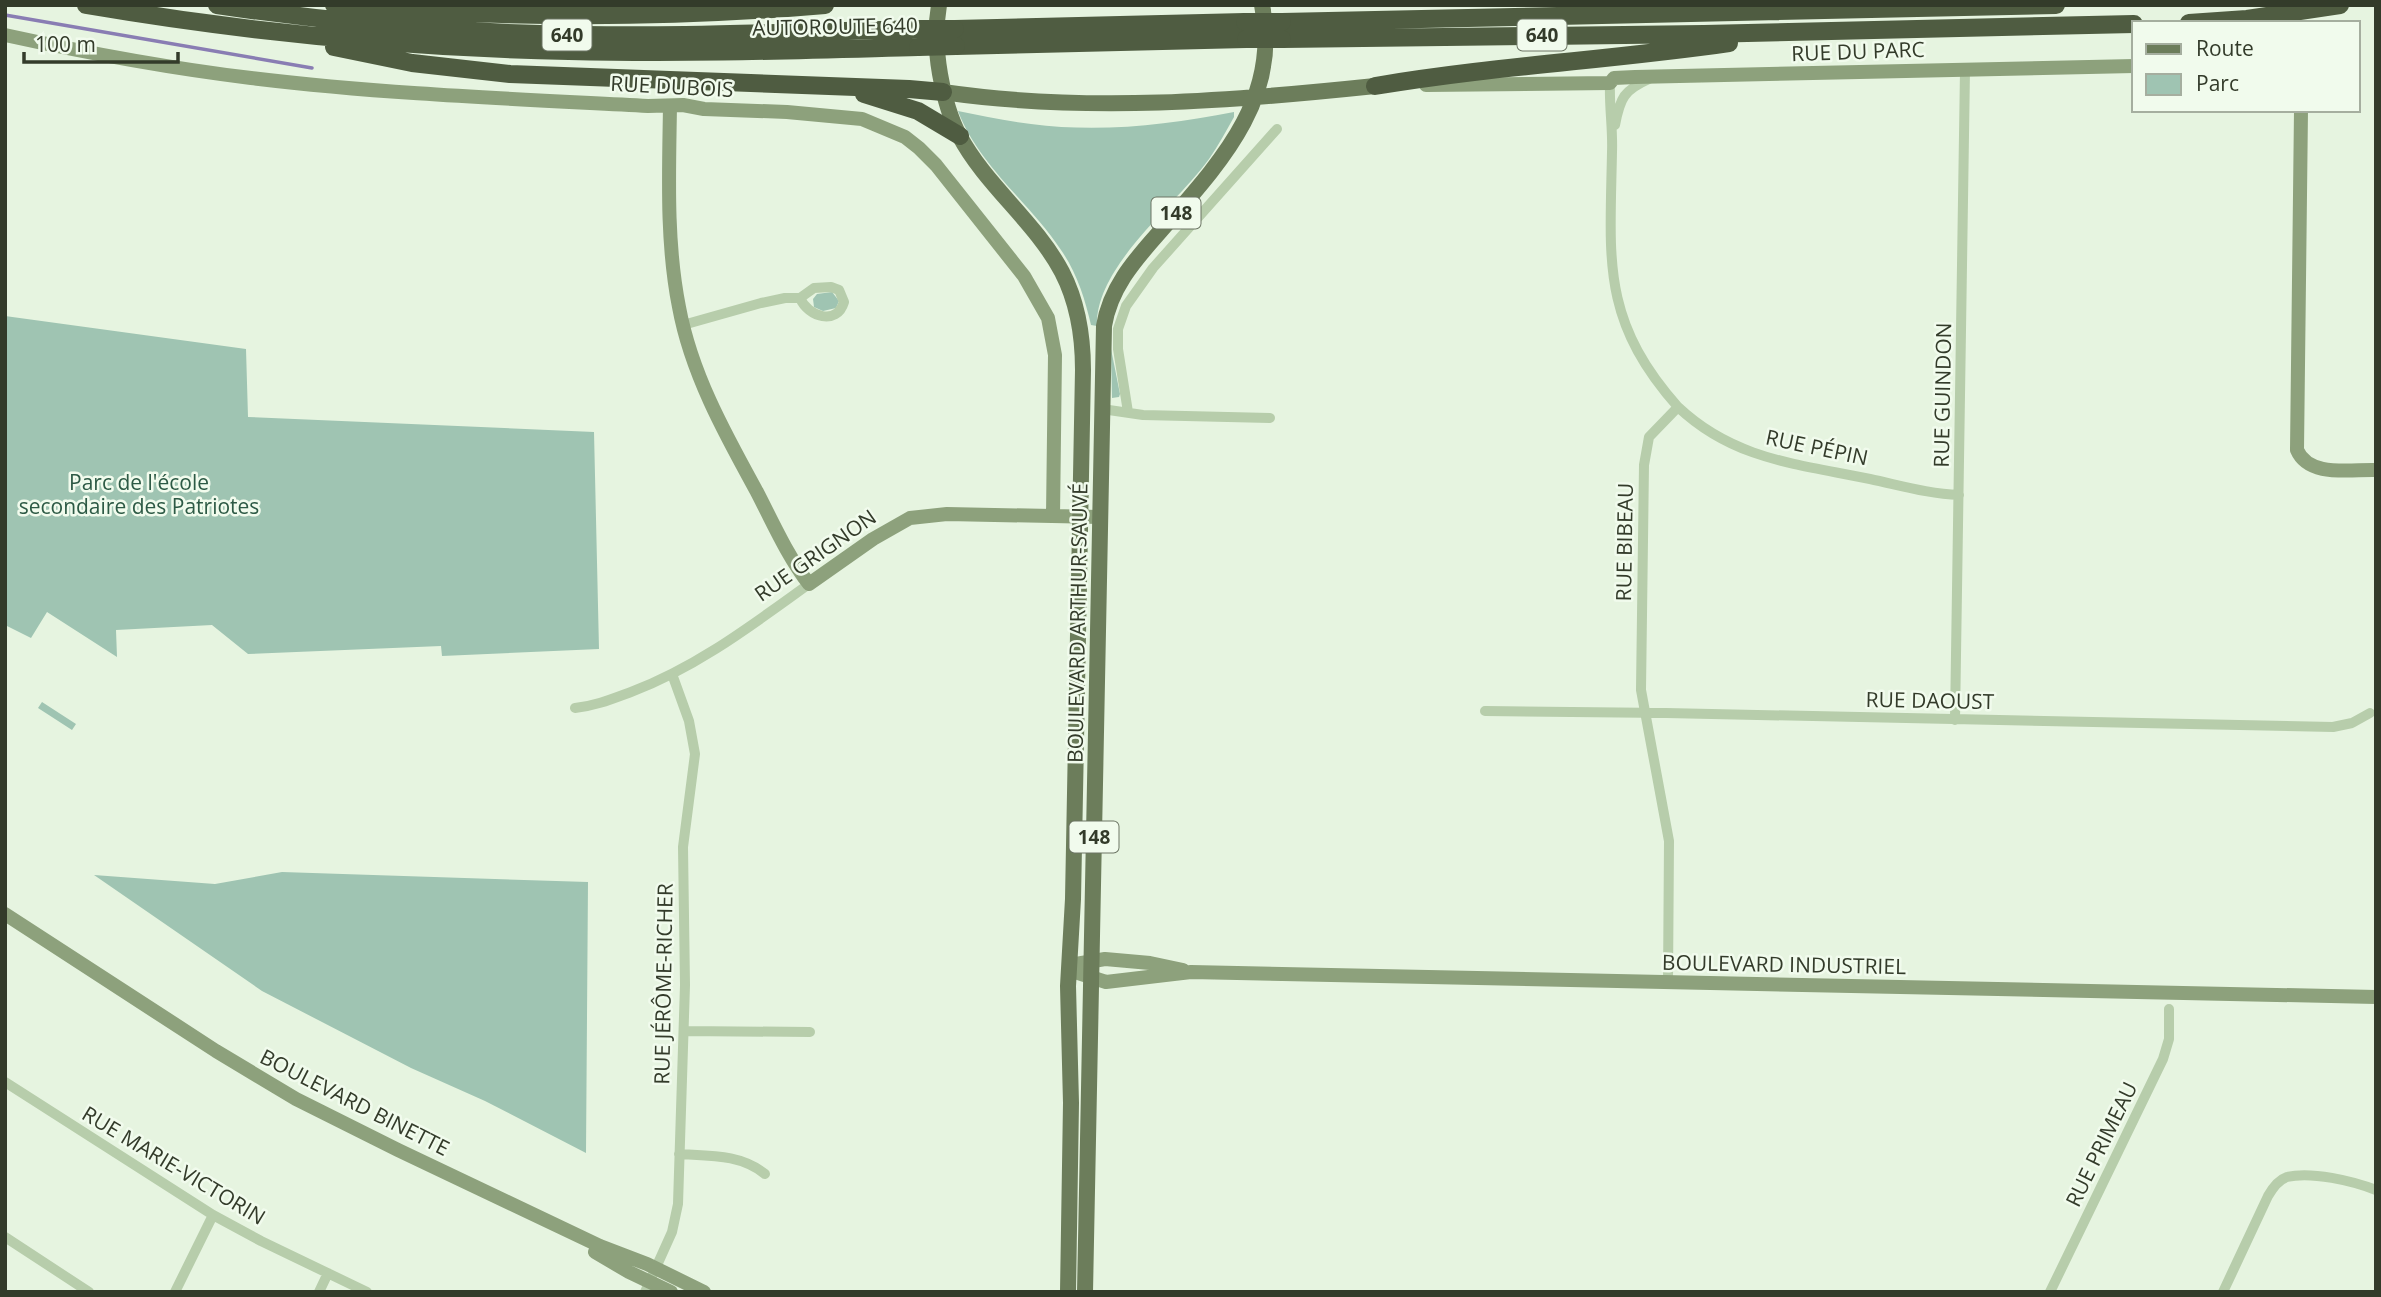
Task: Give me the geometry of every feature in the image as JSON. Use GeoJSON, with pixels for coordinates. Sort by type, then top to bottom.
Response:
{"type":"FeatureCollection","features":[{"type":"Feature","properties":{"kind":"highway","name":"AUTOROUTE 640"},"geometry":{"type":"LineString","coordinates":[[86,5],[235,27],[359,40],[544,51],[691,51],[918,38],[1282,30],[1801,10],[2056,5]]}},
{"type":"Feature","properties":{"kind":"highway","name":"AUTOROUTE 640"},"geometry":{"type":"LineString","coordinates":[[217,5],[352,22],[538,34],[918,38]]}},
{"type":"Feature","properties":{"kind":"highway"},"geometry":{"type":"LineString","coordinates":[[334,5],[541,15],[696,13],[825,5]]}},
{"type":"Feature","properties":{"kind":"highway"},"geometry":{"type":"LineString","coordinates":[[1738,5],[1801,10]]}},
{"type":"Feature","properties":{"kind":"highway"},"geometry":{"type":"LineString","coordinates":[[2218,21],[2340,5]]}},
{"type":"Feature","properties":{"kind":"highway","name":"AUTOROUTE 640"},"geometry":{"type":"LineString","coordinates":[[1282,30],[1802,32],[2132,24]]}},
{"type":"Feature","properties":{"kind":"highway"},"geometry":{"type":"LineString","coordinates":[[235,27],[412,63],[465,70],[909,89],[943,93]]}},
{"type":"Feature","properties":{"kind":"highway"},"geometry":{"type":"LineString","coordinates":[[1376,86],[1470,71],[1679,50],[1802,32]]}},
{"type":"Feature","properties":{"kind":"highway"},"geometry":{"type":"LineString","coordinates":[[844,88],[910,108],[960,136]]}},
{"type":"Feature","properties":{"kind":"main road","name":"BOULEVARD ARTHUR-SAUVÉ"},"geometry":{"type":"LineString","coordinates":[[939,5],[936,42],[943,93],[949,113],[975,159],[1053,256],[1066,279],[1077,309],[1083,359],[1069,967],[1071,1164],[1068,1292]]}},
{"type":"Feature","properties":{"kind":"main road","name":"BOULEVARD ARTHUR-SAUVÉ"},"geometry":{"type":"LineString","coordinates":[[1086,1292],[1104,327],[1116,290],[1132,264],[1226,153],[1247,119],[1255,97],[1265,50],[1262,5]]}},
{"type":"Feature","properties":{"kind":"main road"},"geometry":{"type":"LineString","coordinates":[[943,93],[998,99],[1112,104],[1255,97],[1376,86]]}},
{"type":"Feature","properties":{"kind":"street","name":"RUE DUBOIS"},"geometry":{"type":"LineString","coordinates":[[5,35],[127,60],[253,78],[392,91],[837,116],[862,119],[899,134],[930,158],[1020,270],[1048,318],[1055,355],[1053,516]]}},
{"type":"Feature","properties":{"kind":"street","name":"RUE DU PARC"},"geometry":{"type":"LineString","coordinates":[[1376,86],[1610,83],[1616,78],[1656,76],[2132,66]]}},
{"type":"Feature","properties":{"kind":"street","name":"RUE GUINDON"},"geometry":{"type":"LineString","coordinates":[[1955,720],[1965,70]]}},
{"type":"Feature","properties":{"kind":"street"},"geometry":{"type":"LineString","coordinates":[[1613,132],[1623,96],[1634,86],[1656,76]]}},
{"type":"Feature","properties":{"kind":"street"},"geometry":{"type":"LineString","coordinates":[[1610,83],[1613,132],[1611,254],[1615,289],[1626,328],[1638,355],[1678,407]]}},
{"type":"Feature","properties":{"kind":"street"},"geometry":{"type":"LineString","coordinates":[[670,106],[671,240],[683,326],[700,377],[727,437],[794,562],[809,584]]}},
{"type":"Feature","properties":{"kind":"street"},"geometry":{"type":"LineString","coordinates":[[2301,112],[2297,450],[2305,462],[2315,467],[2376,470]]}},
{"type":"Feature","properties":{"kind":"street"},"geometry":{"type":"LineString","coordinates":[[1128,412],[1117,338],[1129,299],[1153,268],[1277,129]]}},
{"type":"Feature","properties":{"kind":"street"},"geometry":{"type":"LineString","coordinates":[[683,326],[761,303],[800,298]]}},
{"type":"Feature","properties":{"kind":"street","name":"RUE PÉPIN"},"geometry":{"type":"LineString","coordinates":[[1678,407],[1719,438],[1758,455],[1926,491],[1959,495]]}},
{"type":"Feature","properties":{"kind":"street","name":"RUE BIBEAU"},"geometry":{"type":"LineString","coordinates":[[1668,982],[1669,841],[1641,690],[1645,450],[1651,434],[1678,407]]}},
{"type":"Feature","properties":{"kind":"street"},"geometry":{"type":"LineString","coordinates":[[1102,409],[1143,415],[1270,418]]}},
{"type":"Feature","properties":{"kind":"street","name":"RUE GRIGNON"},"geometry":{"type":"LineString","coordinates":[[575,708],[605,702],[672,674],[716,650],[873,539],[909,518],[947,514],[1100,517]]}},
{"type":"Feature","properties":{"kind":"street","name":"RUE JÉRÔME-RICHER"},"geometry":{"type":"LineString","coordinates":[[651,1281],[677,1215],[684,1031],[683,847],[695,754],[689,721],[672,674]]}},
{"type":"Feature","properties":{"kind":"street","name":"RUE DAOUST"},"geometry":{"type":"LineString","coordinates":[[1485,711],[2333,727],[2352,723],[2370,713]]}},
{"type":"Feature","properties":{"kind":"street","name":"BOULEVARD BINETTE"},"geometry":{"type":"LineString","coordinates":[[5,914],[296,1099],[600,1246],[651,1281],[704,1292]]}},
{"type":"Feature","properties":{"kind":"street","name":"BOULEVARD BINETTE"},"geometry":{"type":"LineString","coordinates":[[5,922],[282,1100],[591,1250],[671,1292]]}},
{"type":"Feature","properties":{"kind":"street","name":"BOULEVARD INDUSTRIEL"},"geometry":{"type":"LineString","coordinates":[[1069,967],[1105,959],[1150,963],[1192,972]]}},
{"type":"Feature","properties":{"kind":"street","name":"BOULEVARD INDUSTRIEL"},"geometry":{"type":"LineString","coordinates":[[1069,967],[1092,979],[1111,982],[1192,972],[2376,997]]}},
{"type":"Feature","properties":{"kind":"street","name":"RUE PRIMEAU"},"geometry":{"type":"LineString","coordinates":[[2050,1292],[2163,1059],[2169,1039],[2169,1009]]}},
{"type":"Feature","properties":{"kind":"street"},"geometry":{"type":"LineString","coordinates":[[684,1031],[810,1031]]}},
{"type":"Feature","properties":{"kind":"street","name":"RUE MARIE-VICTORIN"},"geometry":{"type":"LineString","coordinates":[[5,1082],[213,1215],[367,1292]]}},
{"type":"Feature","properties":{"kind":"street"},"geometry":{"type":"LineString","coordinates":[[679,1154],[735,1158],[765,1174]]}},
{"type":"Feature","properties":{"kind":"street"},"geometry":{"type":"LineString","coordinates":[[2223,1292],[2267,1196],[2285,1177],[2334,1179],[2376,1190]]}},
{"type":"Feature","properties":{"kind":"street"},"geometry":{"type":"LineString","coordinates":[[176,1292],[213,1215]]}},
{"type":"Feature","properties":{"kind":"street"},"geometry":{"type":"LineString","coordinates":[[5,1237],[89,1292]]}},
{"type":"Feature","properties":{"kind":"street"},"geometry":{"type":"LineString","coordinates":[[319,1292],[328,1273]]}},
{"type":"Feature","properties":{"kind":"green space"},"geometry":{"type":"Polygon","coordinates":[[[958,111],[1022,123],[1082,128],[1159,124],[1234,112],[1234,117],[1219,144],[1195,177],[1123,259],[1109,281],[1100,303],[1097,326],[1091,325],[1080,286],[1061,250],[978,149],[958,111]]]}},
{"type":"Feature","properties":{"kind":"green space"},"geometry":{"type":"Polygon","coordinates":[[[832,292],[839,301],[836,308],[823,311],[814,307],[813,299],[817,294],[832,292]]]}},
{"type":"Feature","properties":{"kind":"green space","name":"Parc de l'école secondaire des Patriotes"},"geometry":{"type":"Polygon","coordinates":[[[5,316],[246,349],[248,417],[594,432],[599,649],[442,656],[441,646],[248,654],[212,625],[116,630],[117,657],[47,612],[31,638],[5,625],[5,316]]]}},
{"type":"Feature","properties":{"kind":"green space"},"geometry":{"type":"Polygon","coordinates":[[[1111,349],[1120,394],[1119,397],[1112,398],[1111,349]]]}},
{"type":"Feature","properties":{"kind":"green space"},"geometry":{"type":"Polygon","coordinates":[[[42,702],[76,724],[72,730],[38,708],[42,702]]]}},
{"type":"Feature","properties":{"kind":"green space"},"geometry":{"type":"Polygon","coordinates":[[[282,872],[588,882],[586,1153],[485,1101],[411,1068],[262,991],[94,875],[215,884],[282,872]]]}},
{"type":"Feature","properties":{"kind":"waterway"},"geometry":{"type":"LineString","coordinates":[[5,15],[312,68]]}}]}
